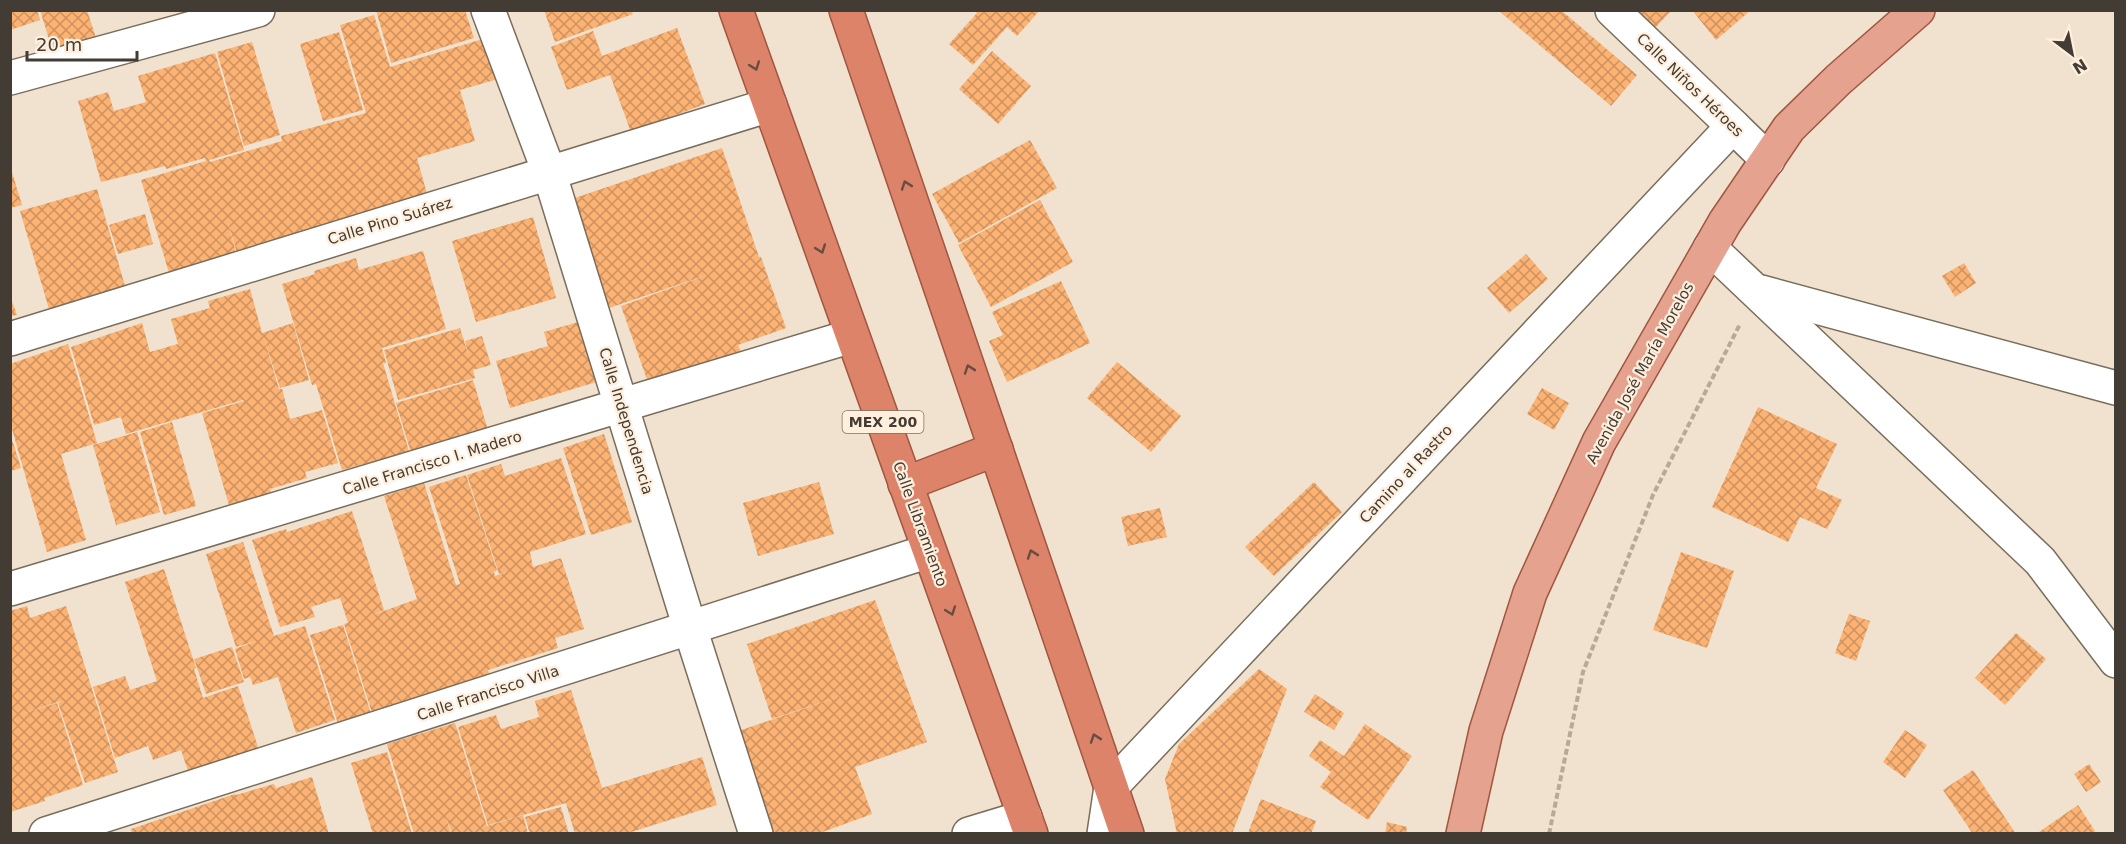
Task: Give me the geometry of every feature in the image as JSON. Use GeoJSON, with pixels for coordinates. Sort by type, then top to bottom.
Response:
{"type":"FeatureCollection","features":[{"type":"Feature","properties":{"kind":"highway","name":"Calle Libramiento"},"geometry":{"type":"LineString","coordinates":[[736,10],[1028,825]]}},
{"type":"Feature","properties":{"kind":"highway"},"geometry":{"type":"LineString","coordinates":[[846,10],[1127,834]]}},
{"type":"Feature","properties":{"kind":"highway"},"geometry":{"type":"LineString","coordinates":[[905,484],[996,449]]}},
{"type":"Feature","properties":{"kind":"main road","name":"Avenida José María Morelos"},"geometry":{"type":"LineString","coordinates":[[1463,834],[1486,731],[1530,593],[1599,442],[1725,222],[1789,128],[1838,80],[1917,10]]}},
{"type":"Feature","properties":{"kind":"street"},"geometry":{"type":"LineString","coordinates":[[10,78],[258,10]]}},
{"type":"Feature","properties":{"kind":"street","name":"Calle Independencia"},"geometry":{"type":"LineString","coordinates":[[489,10],[549,172],[756,834]]}},
{"type":"Feature","properties":{"kind":"street","name":"Calle Niños Héroes"},"geometry":{"type":"LineString","coordinates":[[1612,10],[1768,160]]}},
{"type":"Feature","properties":{"kind":"street","name":"Calle Pino Suárez"},"geometry":{"type":"LineString","coordinates":[[10,339],[770,105]]}},
{"type":"Feature","properties":{"kind":"street","name":"Camino al Rastro"},"geometry":{"type":"LineString","coordinates":[[1111,787],[1732,126]]}},
{"type":"Feature","properties":{"kind":"street"},"geometry":{"type":"LineString","coordinates":[[1710,248],[2040,561],[2115,661]]}},
{"type":"Feature","properties":{"kind":"street"},"geometry":{"type":"LineString","coordinates":[[1756,291],[2115,388]]}},
{"type":"Feature","properties":{"kind":"street","name":"Calle Francisco I. Madero"},"geometry":{"type":"LineString","coordinates":[[10,589],[852,336]]}},
{"type":"Feature","properties":{"kind":"street","name":"Calle Francisco Villa"},"geometry":{"type":"LineString","coordinates":[[46,834],[929,551]]}},
{"type":"Feature","properties":{"kind":"street"},"geometry":{"type":"LineString","coordinates":[[1104,834],[1111,787]]}},
{"type":"Feature","properties":{"kind":"street"},"geometry":{"type":"LineString","coordinates":[[969,834],[1028,825]]}},
{"type":"Feature","properties":{"kind":"path"},"geometry":{"type":"LineString","coordinates":[[1549,834],[1583,672],[1653,495],[1756,291]]}},
{"type":"Feature","properties":{"kind":"building"},"geometry":{"type":"Polygon","coordinates":[[[10,10],[37,10],[40,20],[10,30],[10,10]]]}},
{"type":"Feature","properties":{"kind":"building"},"geometry":{"type":"Polygon","coordinates":[[[40,10],[87,10],[96,38],[53,52],[40,10]]]}},
{"type":"Feature","properties":{"kind":"building"},"geometry":{"type":"Polygon","coordinates":[[[376,10],[465,10],[474,38],[391,63],[376,10]]]}},
{"type":"Feature","properties":{"kind":"building"},"geometry":{"type":"Polygon","coordinates":[[[544,10],[631,10],[633,14],[555,42],[544,10]]]}},
{"type":"Feature","properties":{"kind":"building"},"geometry":{"type":"Polygon","coordinates":[[[974,10],[1040,10],[1017,36],[1007,27],[973,65],[949,44],[977,13],[974,10]]]}},
{"type":"Feature","properties":{"kind":"building"},"geometry":{"type":"Polygon","coordinates":[[[1498,10],[1561,10],[1637,75],[1611,106],[1498,10]]]}},
{"type":"Feature","properties":{"kind":"building"},"geometry":{"type":"Polygon","coordinates":[[[1633,10],[1672,10],[1653,30],[1633,10]]]}},
{"type":"Feature","properties":{"kind":"building"},"geometry":{"type":"Polygon","coordinates":[[[1692,10],[1751,10],[1716,40],[1692,10]]]}},
{"type":"Feature","properties":{"kind":"building"},"geometry":{"type":"Polygon","coordinates":[[[374,15],[390,67],[486,38],[498,79],[460,90],[475,141],[417,158],[429,201],[239,260],[226,215],[237,256],[170,276],[141,180],[206,161],[205,158],[166,169],[165,166],[101,182],[78,101],[108,92],[114,111],[146,102],[138,76],[215,53],[244,150],[209,160],[210,162],[282,141],[281,136],[366,113],[340,25],[374,15]]]}},
{"type":"Feature","properties":{"kind":"building"},"geometry":{"type":"Polygon","coordinates":[[[677,28],[705,104],[631,132],[610,75],[567,90],[551,47],[593,31],[602,56],[677,28]]]}},
{"type":"Feature","properties":{"kind":"building"},"geometry":{"type":"Polygon","coordinates":[[[339,32],[363,110],[323,121],[300,44],[339,32]]]}},
{"type":"Feature","properties":{"kind":"building"},"geometry":{"type":"Polygon","coordinates":[[[252,42],[280,135],[244,146],[217,52],[252,42]]]}},
{"type":"Feature","properties":{"kind":"building"},"geometry":{"type":"Polygon","coordinates":[[[992,51],[1031,86],[998,124],[959,89],[992,51]]]}},
{"type":"Feature","properties":{"kind":"building"},"geometry":{"type":"Polygon","coordinates":[[[1030,140],[1057,188],[959,243],[932,194],[1030,140]]]}},
{"type":"Feature","properties":{"kind":"building"},"geometry":{"type":"Polygon","coordinates":[[[722,148],[786,328],[738,345],[741,352],[649,385],[621,306],[713,273],[603,310],[566,201],[722,148]]]}},
{"type":"Feature","properties":{"kind":"building"},"geometry":{"type":"Polygon","coordinates":[[[10,166],[22,205],[10,208],[10,166]]]}},
{"type":"Feature","properties":{"kind":"building"},"geometry":{"type":"Polygon","coordinates":[[[97,189],[125,286],[49,309],[20,211],[97,189]]]}},
{"type":"Feature","properties":{"kind":"building"},"geometry":{"type":"Polygon","coordinates":[[[1040,200],[1073,262],[991,307],[958,245],[1040,200]]]}},
{"type":"Feature","properties":{"kind":"building"},"geometry":{"type":"Polygon","coordinates":[[[145,214],[153,244],[118,254],[109,225],[145,214]]]}},
{"type":"Feature","properties":{"kind":"building"},"geometry":{"type":"Polygon","coordinates":[[[533,217],[556,298],[476,322],[452,241],[533,217]]]}},
{"type":"Feature","properties":{"kind":"building"},"geometry":{"type":"Polygon","coordinates":[[[423,251],[446,329],[382,348],[386,363],[383,363],[411,458],[373,469],[371,462],[342,470],[316,384],[312,385],[282,284],[356,258],[359,270],[423,251]]]}},
{"type":"Feature","properties":{"kind":"building"},"geometry":{"type":"Polygon","coordinates":[[[1526,254],[1548,279],[1509,313],[1487,288],[1526,254]]]}},
{"type":"Feature","properties":{"kind":"building"},"geometry":{"type":"Polygon","coordinates":[[[1964,263],[1976,283],[1955,297],[1942,276],[1964,263]]]}},
{"type":"Feature","properties":{"kind":"building"},"geometry":{"type":"Polygon","coordinates":[[[1061,281],[1090,343],[1007,382],[989,341],[1003,335],[992,312],[1061,281]]]}},
{"type":"Feature","properties":{"kind":"building"},"geometry":{"type":"Polygon","coordinates":[[[250,289],[262,333],[293,323],[309,380],[280,388],[263,335],[279,389],[282,389],[290,419],[322,410],[338,463],[305,472],[307,478],[270,489],[271,493],[229,505],[202,413],[243,400],[126,434],[121,417],[94,425],[71,347],[142,323],[150,352],[178,344],[171,319],[210,308],[208,301],[250,289]]]}},
{"type":"Feature","properties":{"kind":"building"},"geometry":{"type":"Polygon","coordinates":[[[10,296],[17,315],[10,316],[10,296]]]}},
{"type":"Feature","properties":{"kind":"building"},"geometry":{"type":"Polygon","coordinates":[[[585,320],[603,380],[510,408],[496,361],[548,346],[544,332],[585,320]]]}},
{"type":"Feature","properties":{"kind":"building"},"geometry":{"type":"Polygon","coordinates":[[[460,328],[469,357],[465,341],[482,336],[491,365],[473,370],[475,378],[398,400],[384,350],[460,328]]]}},
{"type":"Feature","properties":{"kind":"building"},"geometry":{"type":"Polygon","coordinates":[[[68,344],[97,443],[61,454],[86,540],[47,552],[10,422],[10,364],[68,344]]]}},
{"type":"Feature","properties":{"kind":"building"},"geometry":{"type":"Polygon","coordinates":[[[1117,362],[1181,416],[1151,452],[1087,398],[1117,362]]]}},
{"type":"Feature","properties":{"kind":"building"},"geometry":{"type":"Polygon","coordinates":[[[473,380],[488,430],[411,453],[396,403],[473,380]]]}},
{"type":"Feature","properties":{"kind":"building"},"geometry":{"type":"Polygon","coordinates":[[[1542,388],[1569,403],[1554,430],[1527,414],[1542,388]]]}},
{"type":"Feature","properties":{"kind":"building"},"geometry":{"type":"Polygon","coordinates":[[[1758,407],[1837,444],[1816,488],[1842,500],[1827,529],[1800,517],[1788,542],[1712,507],[1758,407]]]}},
{"type":"Feature","properties":{"kind":"building"},"geometry":{"type":"Polygon","coordinates":[[[172,422],[196,506],[164,515],[140,432],[172,422]]]}},
{"type":"Feature","properties":{"kind":"building"},"geometry":{"type":"Polygon","coordinates":[[[137,432],[160,512],[116,525],[93,445],[137,432]]]}},
{"type":"Feature","properties":{"kind":"building"},"geometry":{"type":"Polygon","coordinates":[[[10,433],[21,468],[10,471],[10,433]]]}},
{"type":"Feature","properties":{"kind":"building"},"geometry":{"type":"Polygon","coordinates":[[[604,434],[632,522],[591,535],[563,448],[604,434]]]}},
{"type":"Feature","properties":{"kind":"building"},"geometry":{"type":"Polygon","coordinates":[[[561,458],[586,534],[530,552],[533,567],[561,558],[584,629],[555,638],[558,648],[488,670],[490,678],[373,716],[344,624],[348,623],[340,598],[311,607],[315,617],[280,627],[252,540],[286,529],[287,532],[352,511],[384,610],[370,616],[417,599],[384,496],[424,483],[456,585],[460,584],[429,487],[466,475],[497,570],[494,572],[495,576],[509,571],[499,574],[467,475],[501,464],[505,476],[561,458]]]}},
{"type":"Feature","properties":{"kind":"building"},"geometry":{"type":"Polygon","coordinates":[[[819,482],[834,534],[758,556],[743,503],[819,482]]]}},
{"type":"Feature","properties":{"kind":"building"},"geometry":{"type":"Polygon","coordinates":[[[1314,482],[1342,512],[1274,576],[1245,547],[1314,482]]]}},
{"type":"Feature","properties":{"kind":"building"},"geometry":{"type":"Polygon","coordinates":[[[1160,508],[1167,537],[1128,546],[1121,517],[1160,508]]]}},
{"type":"Feature","properties":{"kind":"building"},"geometry":{"type":"Polygon","coordinates":[[[243,542],[274,636],[305,626],[335,720],[296,733],[278,677],[253,685],[250,677],[244,679],[235,649],[256,641],[236,647],[206,554],[243,542]]]}},
{"type":"Feature","properties":{"kind":"building"},"geometry":{"type":"Polygon","coordinates":[[[1681,552],[1734,571],[1707,648],[1653,630],[1681,552]]]}},
{"type":"Feature","properties":{"kind":"building"},"geometry":{"type":"Polygon","coordinates":[[[164,569],[196,668],[194,669],[203,698],[238,686],[262,759],[188,771],[181,750],[153,760],[148,746],[115,758],[93,687],[125,676],[130,690],[157,681],[125,582],[164,569]]]}},
{"type":"Feature","properties":{"kind":"building"},"geometry":{"type":"Polygon","coordinates":[[[875,600],[927,742],[855,767],[872,814],[817,834],[764,834],[730,734],[864,688],[772,719],[747,644],[875,600]]]}},
{"type":"Feature","properties":{"kind":"building"},"geometry":{"type":"Polygon","coordinates":[[[27,606],[30,618],[66,606],[118,772],[85,783],[58,703],[61,701],[18,715],[57,703],[83,785],[44,798],[45,801],[10,812],[10,611],[27,606]]]}},
{"type":"Feature","properties":{"kind":"building"},"geometry":{"type":"Polygon","coordinates":[[[1849,614],[1870,621],[1856,661],[1835,653],[1849,614]]]}},
{"type":"Feature","properties":{"kind":"building"},"geometry":{"type":"Polygon","coordinates":[[[343,625],[372,717],[339,727],[310,635],[343,625]]]}},
{"type":"Feature","properties":{"kind":"building"},"geometry":{"type":"Polygon","coordinates":[[[2016,633],[2046,659],[2005,705],[1975,678],[2016,633]]]}},
{"type":"Feature","properties":{"kind":"building"},"geometry":{"type":"Polygon","coordinates":[[[232,647],[244,682],[206,694],[194,659],[232,647]]]}},
{"type":"Feature","properties":{"kind":"building"},"geometry":{"type":"Polygon","coordinates":[[[1259,669],[1287,689],[1232,834],[1177,834],[1165,779],[1179,744],[1259,669]]]}},
{"type":"Feature","properties":{"kind":"building"},"geometry":{"type":"Polygon","coordinates":[[[571,690],[602,788],[702,757],[717,805],[625,834],[575,834],[566,803],[488,825],[458,727],[496,715],[501,729],[539,717],[535,701],[571,690]]]}},
{"type":"Feature","properties":{"kind":"building"},"geometry":{"type":"Polygon","coordinates":[[[1315,694],[1344,713],[1334,730],[1304,712],[1315,694]]]}},
{"type":"Feature","properties":{"kind":"building"},"geometry":{"type":"Polygon","coordinates":[[[455,723],[487,826],[484,827],[523,815],[528,834],[452,834],[446,817],[451,834],[414,834],[387,744],[455,723]]]}},
{"type":"Feature","properties":{"kind":"building"},"geometry":{"type":"Polygon","coordinates":[[[1365,724],[1412,756],[1368,820],[1320,787],[1331,772],[1309,756],[1320,740],[1344,756],[1365,724]]]}},
{"type":"Feature","properties":{"kind":"building"},"geometry":{"type":"Polygon","coordinates":[[[1905,730],[1927,745],[1905,778],[1883,762],[1905,730]]]}},
{"type":"Feature","properties":{"kind":"building"},"geometry":{"type":"Polygon","coordinates":[[[387,752],[412,834],[373,834],[351,763],[387,752]]]}},
{"type":"Feature","properties":{"kind":"building"},"geometry":{"type":"Polygon","coordinates":[[[2089,764],[2101,782],[2086,792],[2074,774],[2089,764]]]}},
{"type":"Feature","properties":{"kind":"building"},"geometry":{"type":"Polygon","coordinates":[[[1973,770],[2016,834],[1973,834],[1943,790],[1973,770]]]}},
{"type":"Feature","properties":{"kind":"building"},"geometry":{"type":"Polygon","coordinates":[[[312,777],[329,834],[132,834],[131,829],[235,794],[274,784],[276,788],[312,777]]]}},
{"type":"Feature","properties":{"kind":"building"},"geometry":{"type":"Polygon","coordinates":[[[1261,799],[1316,821],[1311,834],[1248,833],[1261,799]]]}},
{"type":"Feature","properties":{"kind":"building"},"geometry":{"type":"Polygon","coordinates":[[[2078,805],[2095,831],[2093,834],[2036,834],[2078,805]]]}},
{"type":"Feature","properties":{"kind":"building"},"geometry":{"type":"Polygon","coordinates":[[[561,807],[569,834],[530,834],[525,817],[561,807]]]}},
{"type":"Feature","properties":{"kind":"building"},"geometry":{"type":"Polygon","coordinates":[[[1387,822],[1407,827],[1406,834],[1385,834],[1387,822]]]}}]}
